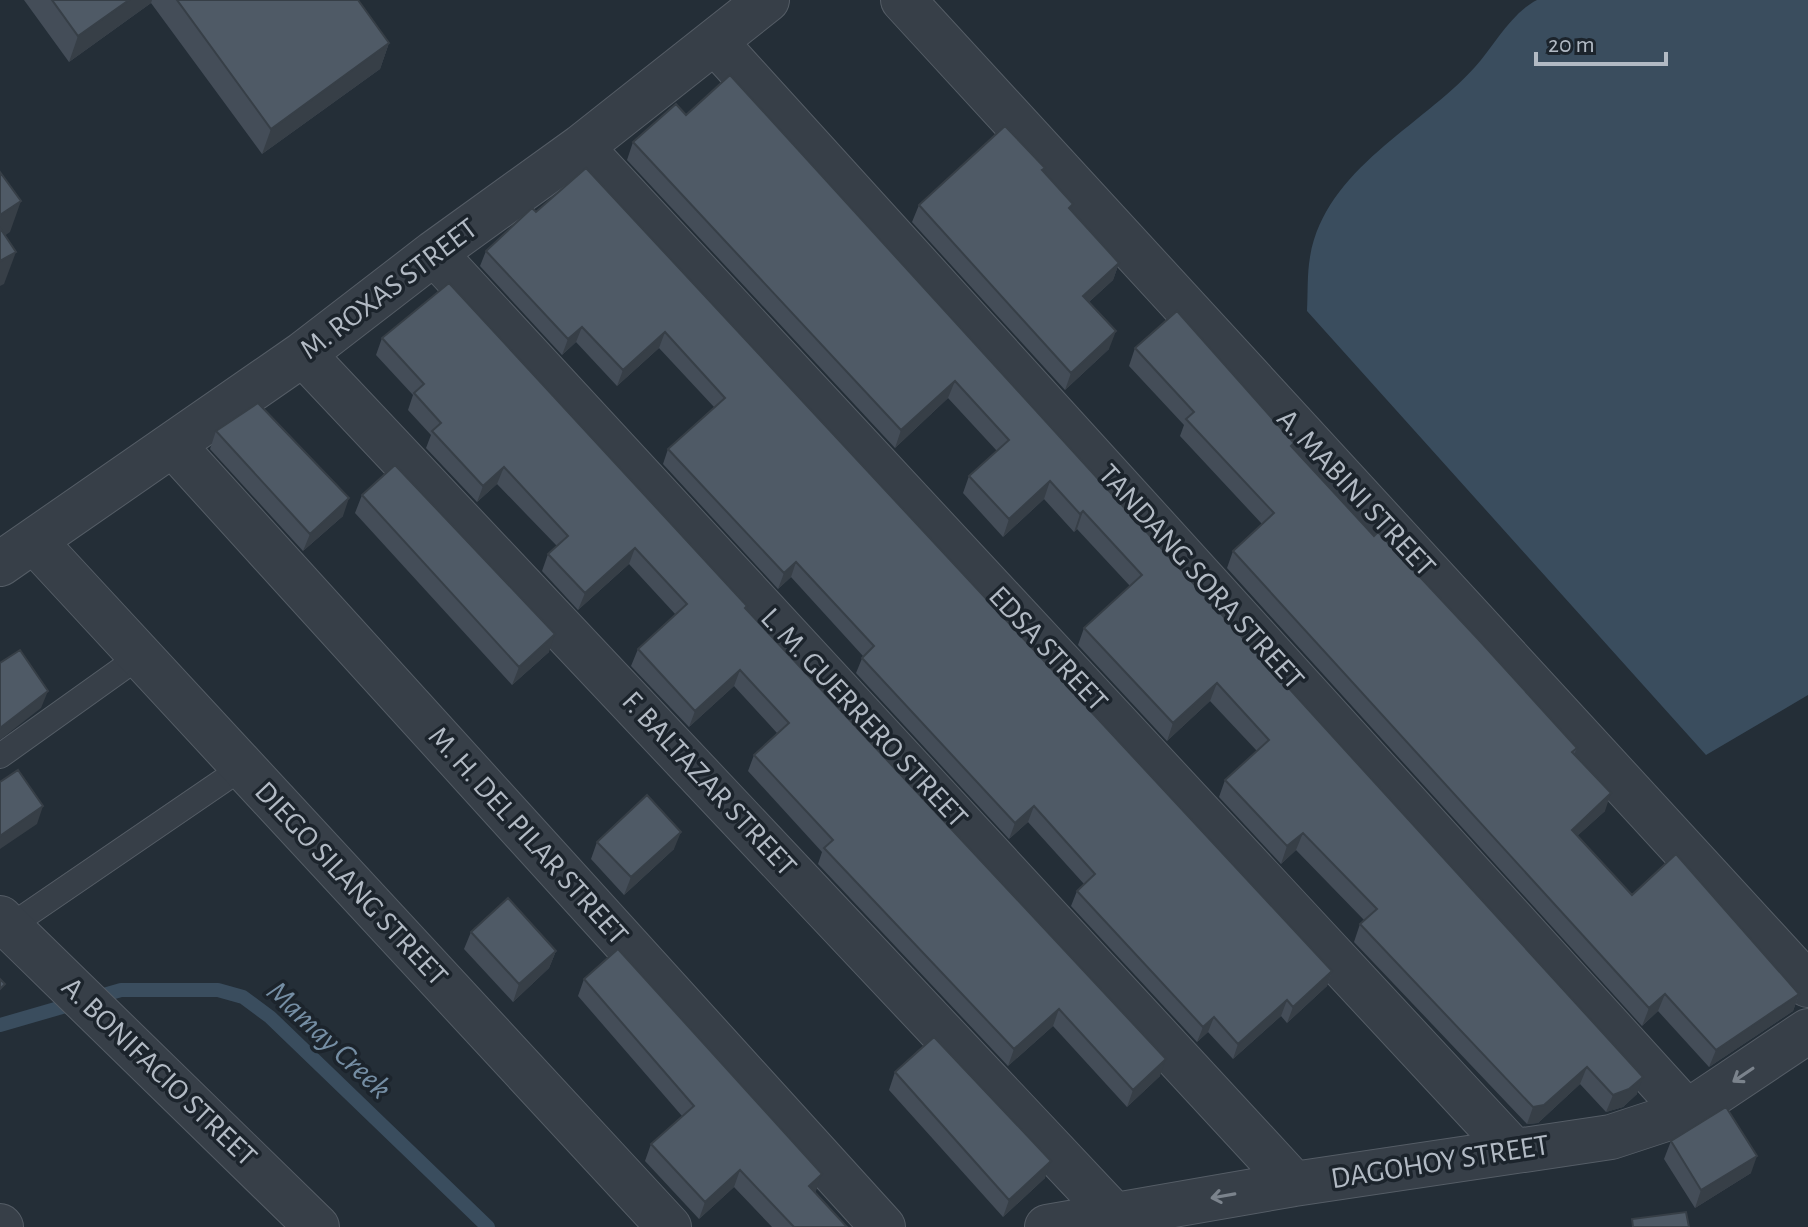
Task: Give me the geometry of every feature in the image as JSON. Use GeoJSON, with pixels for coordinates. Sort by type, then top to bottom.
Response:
{"type":"FeatureCollection","features":[{"type":"Feature","properties":{"kind":"street","name":"M. ROXAS STREET"},"geometry":{"type":"LineString","coordinates":[[17,552],[303,354],[434,253],[581,147],[767,0]]}},
{"type":"Feature","properties":{"kind":"street","name":"A. MABINI STREET"},"geometry":{"type":"LineString","coordinates":[[903,0],[1808,985]]}},
{"type":"Feature","properties":{"kind":"street","name":"TANDANG SORA STREET"},"geometry":{"type":"LineString","coordinates":[[715,42],[1687,1112]]}},
{"type":"Feature","properties":{"kind":"street","name":"EDSA STREET"},"geometry":{"type":"LineString","coordinates":[[581,147],[1514,1151]]}},
{"type":"Feature","properties":{"kind":"street","name":"L. M. GUERRERO STREET"},"geometry":{"type":"LineString","coordinates":[[434,253],[1294,1184]]}},
{"type":"Feature","properties":{"kind":"street","name":"F. BALTAZAR STREET"},"geometry":{"type":"LineString","coordinates":[[303,354],[1114,1215]]}},
{"type":"Feature","properties":{"kind":"street","name":"M. H. DEL PILAR STREET"},"geometry":{"type":"LineString","coordinates":[[173,445],[883,1227]]}},
{"type":"Feature","properties":{"kind":"street","name":"DIEGO SILANG STREET"},"geometry":{"type":"LineString","coordinates":[[17,552],[140,656],[669,1227]]}},
{"type":"Feature","properties":{"kind":"street","name":"A. BONIFACIO STREET"},"geometry":{"type":"LineString","coordinates":[[5,922],[317,1227]]}},
{"type":"Feature","properties":{"kind":"street","name":"DAGOHOY STREET"},"geometry":{"type":"LineString","coordinates":[[1047,1227],[1294,1184],[1611,1137],[1687,1112],[1808,1031]]}},
{"type":"Feature","properties":{"kind":"lane"},"geometry":{"type":"LineString","coordinates":[[0,756],[140,656]]}},
{"type":"Feature","properties":{"kind":"lane"},"geometry":{"type":"LineString","coordinates":[[5,922],[243,767]]}},
{"type":"Feature","properties":{"kind":"water"},"geometry":{"type":"Polygon","coordinates":[[[1537,0],[1808,0],[1808,695],[1706,755],[1307,311],[1310,257],[1319,226],[1335,199],[1378,152],[1453,89],[1475,67],[1511,21],[1537,0]]]}},
{"type":"Feature","properties":{"kind":"building"},"geometry":{"type":"Polygon","coordinates":[[[52,0],[129,0],[78,36],[52,0]]]}},
{"type":"Feature","properties":{"kind":"building"},"geometry":{"type":"Polygon","coordinates":[[[177,0],[358,0],[389,43],[271,129],[177,0]]]}},
{"type":"Feature","properties":{"kind":"building"},"geometry":{"type":"Polygon","coordinates":[[[730,75],[1643,1077],[1629,1089],[1613,1095],[1587,1067],[1544,1105],[1533,1107],[1360,924],[1377,909],[1303,833],[1287,846],[1225,780],[1269,740],[1217,683],[1173,723],[1084,628],[1142,575],[1083,511],[1080,514],[1050,481],[1009,519],[969,476],[1009,440],[955,381],[901,430],[633,142],[676,104],[686,115],[730,75]]]}},
{"type":"Feature","properties":{"kind":"building"},"geometry":{"type":"Polygon","coordinates":[[[1005,126],[1045,168],[1042,170],[1073,204],[1069,208],[1119,263],[1083,296],[1116,331],[1071,373],[919,205],[1005,126]]]}},
{"type":"Feature","properties":{"kind":"building"},"geometry":{"type":"Polygon","coordinates":[[[586,168],[1332,971],[1293,1007],[1287,1000],[1238,1044],[1214,1017],[1203,1027],[1077,891],[1095,874],[1034,806],[1015,823],[862,658],[874,646],[796,562],[784,573],[668,449],[725,398],[665,332],[623,370],[582,327],[568,339],[486,251],[532,208],[536,212],[586,168]]]}},
{"type":"Feature","properties":{"kind":"building"},"geometry":{"type":"Polygon","coordinates":[[[0,172],[21,201],[0,215],[0,172]]]}},
{"type":"Feature","properties":{"kind":"building"},"geometry":{"type":"Polygon","coordinates":[[[0,228],[16,252],[0,261],[0,228]]]}},
{"type":"Feature","properties":{"kind":"building"},"geometry":{"type":"Polygon","coordinates":[[[449,283],[747,606],[745,608],[1166,1059],[1133,1090],[1059,1009],[1014,1049],[824,848],[833,840],[754,755],[789,723],[740,670],[695,711],[638,649],[687,604],[635,548],[585,593],[548,554],[568,536],[504,467],[483,486],[432,431],[441,423],[414,393],[424,384],[382,338],[449,283]]]}},
{"type":"Feature","properties":{"kind":"building"},"geometry":{"type":"Polygon","coordinates":[[[1177,311],[1294,443],[1291,446],[1374,536],[1378,532],[1577,748],[1572,752],[1611,793],[1572,830],[1632,895],[1676,854],[1799,994],[1716,1050],[1665,994],[1649,1008],[1233,551],[1274,513],[1186,419],[1194,412],[1135,348],[1177,311]]]}},
{"type":"Feature","properties":{"kind":"building"},"geometry":{"type":"Polygon","coordinates":[[[258,403],[349,498],[310,534],[216,431],[258,403]]]}},
{"type":"Feature","properties":{"kind":"building"},"geometry":{"type":"Polygon","coordinates":[[[395,465],[555,634],[519,667],[362,495],[395,465]]]}},
{"type":"Feature","properties":{"kind":"building"},"geometry":{"type":"Polygon","coordinates":[[[20,650],[48,691],[0,728],[0,663],[20,650]]]}},
{"type":"Feature","properties":{"kind":"building"},"geometry":{"type":"Polygon","coordinates":[[[18,770],[43,806],[0,836],[0,782],[18,770]]]}},
{"type":"Feature","properties":{"kind":"building"},"geometry":{"type":"Polygon","coordinates":[[[647,795],[681,832],[631,877],[597,842],[647,795]]]}},
{"type":"Feature","properties":{"kind":"building"},"geometry":{"type":"Polygon","coordinates":[[[508,898],[556,951],[519,984],[471,932],[508,898]]]}},
{"type":"Feature","properties":{"kind":"building"},"geometry":{"type":"Polygon","coordinates":[[[618,949],[822,1174],[809,1186],[847,1227],[794,1227],[740,1170],[705,1202],[651,1144],[694,1106],[584,979],[618,949]]]}},
{"type":"Feature","properties":{"kind":"building"},"geometry":{"type":"Polygon","coordinates":[[[934,1037],[1051,1161],[1009,1200],[895,1072],[934,1037]]]}},
{"type":"Feature","properties":{"kind":"building"},"geometry":{"type":"Polygon","coordinates":[[[1726,1107],[1757,1156],[1701,1190],[1671,1141],[1726,1107]]]}},
{"type":"Feature","properties":{"kind":"building"},"geometry":{"type":"Polygon","coordinates":[[[1686,1212],[1689,1227],[1633,1227],[1632,1219],[1686,1212]]]}},
{"type":"Feature","properties":{"kind":"waterway","name":"Mamay Creek"},"geometry":{"type":"LineString","coordinates":[[0,1025],[121,990],[218,990],[243,997],[270,1017],[488,1227]]}}]}
